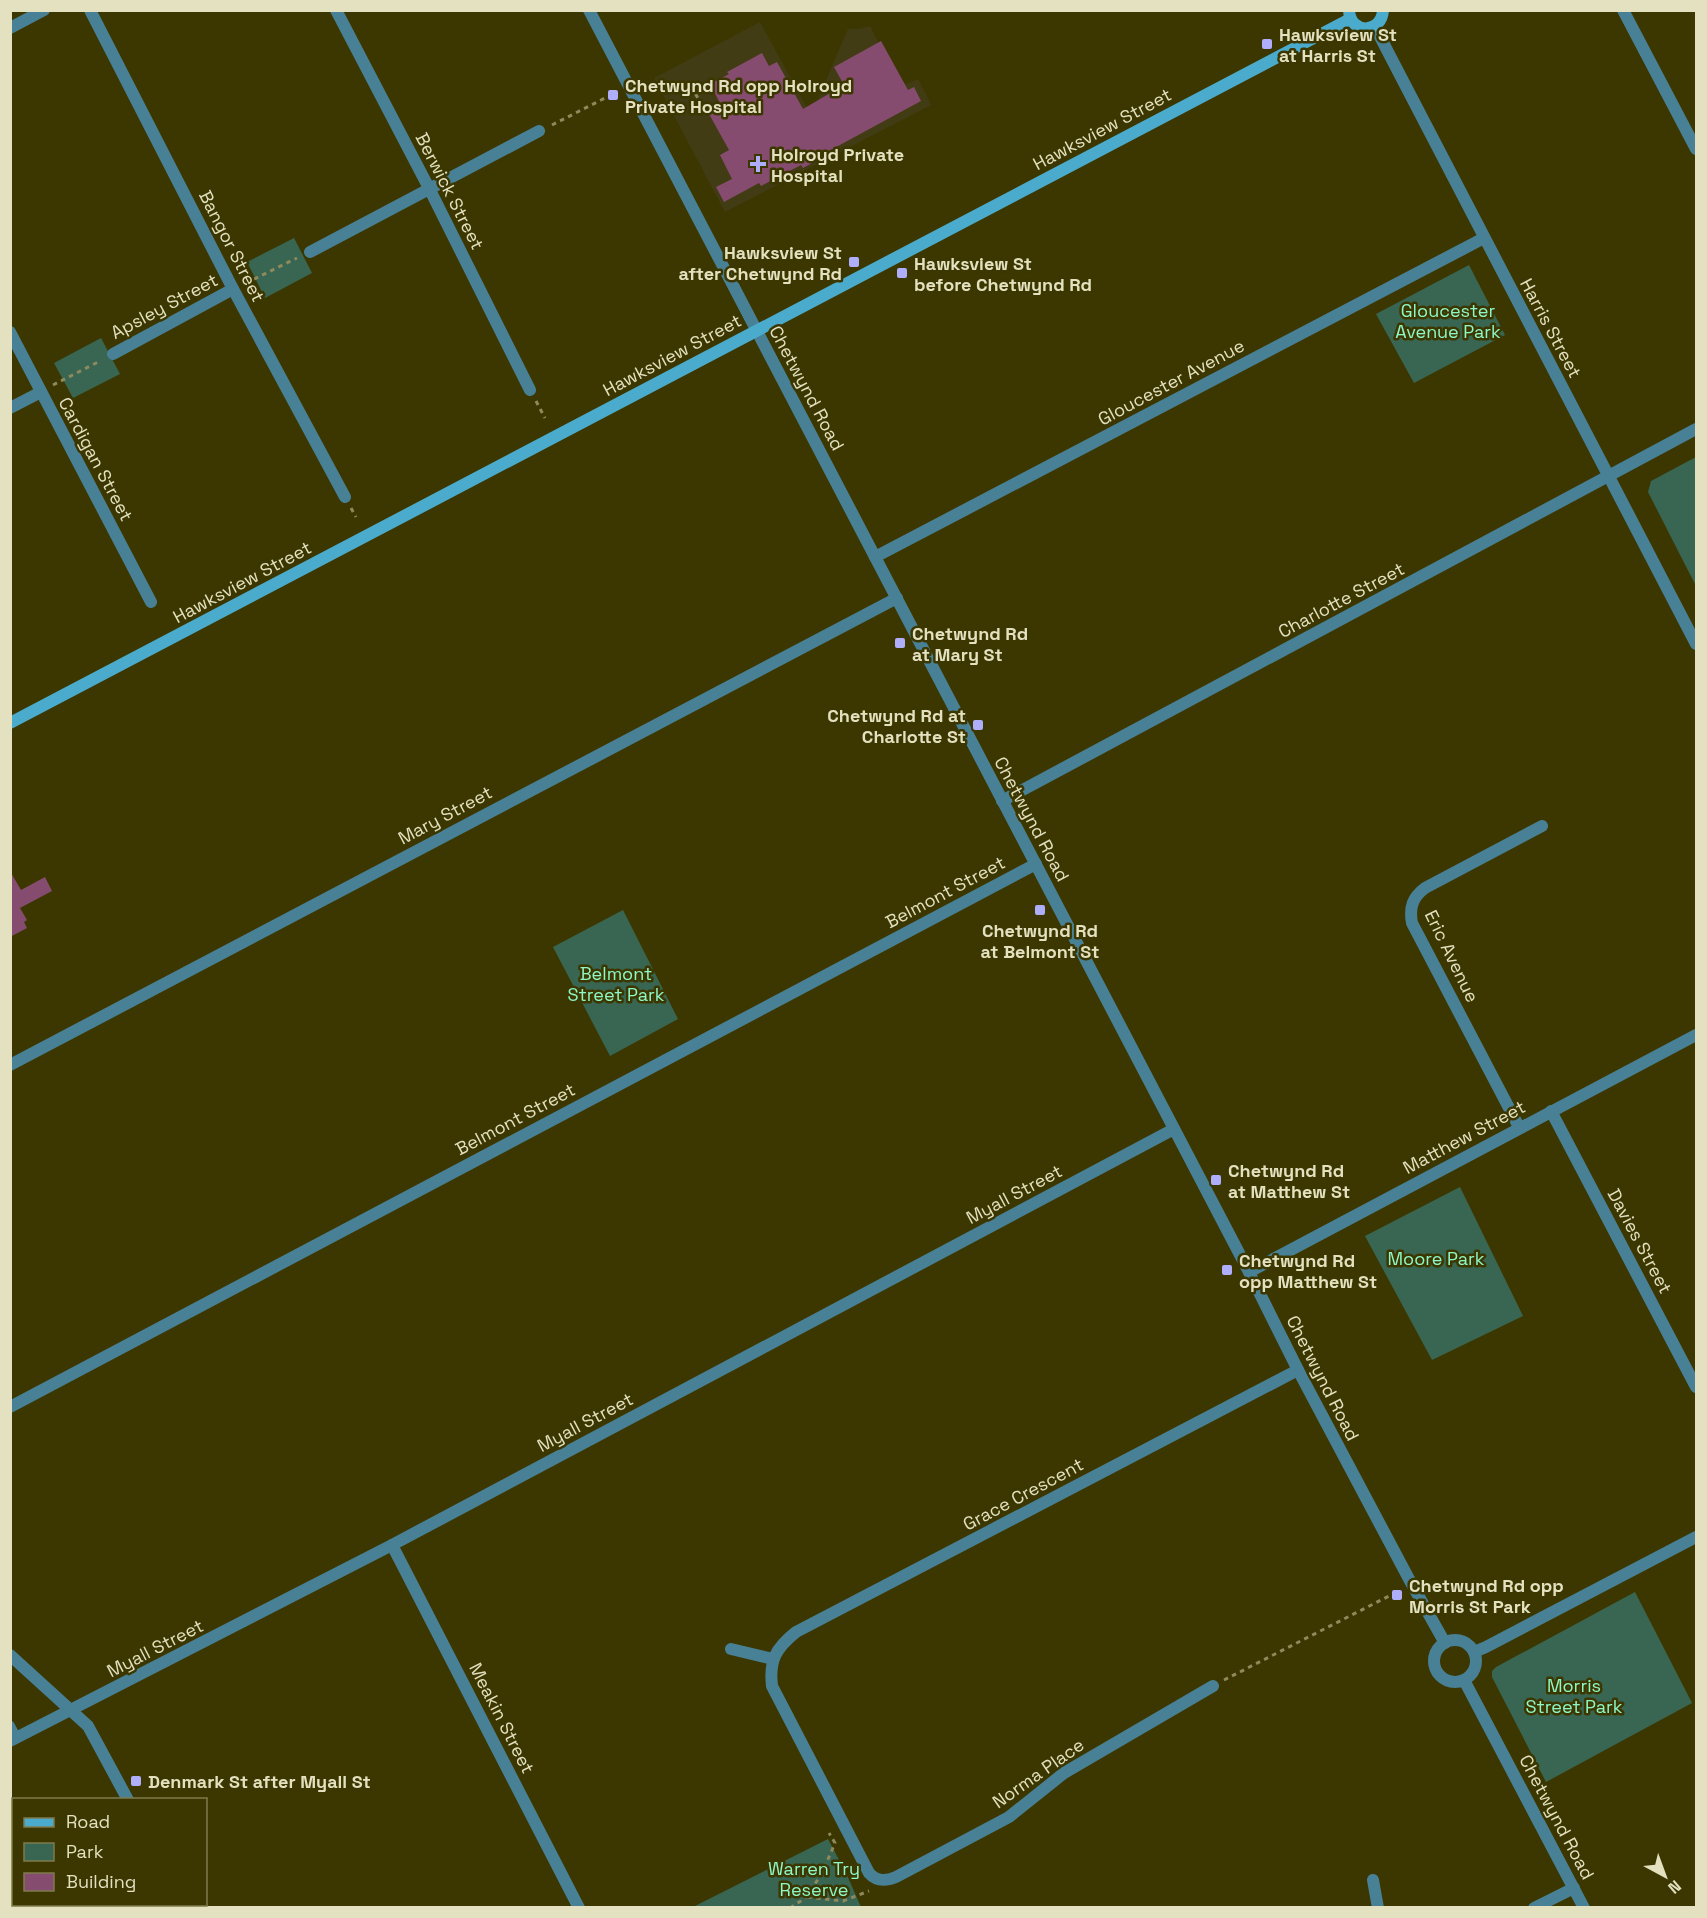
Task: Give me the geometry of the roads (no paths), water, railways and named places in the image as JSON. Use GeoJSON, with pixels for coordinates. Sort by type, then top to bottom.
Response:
{"type":"FeatureCollection","features":[{"type":"Feature","properties":{"kind":"main road"},"geometry":{"type":"LineString","coordinates":[[1349,15],[1358,28],[1364,29],[1375,27],[1382,18],[1383,10]]}},
{"type":"Feature","properties":{"kind":"main road","name":"Hawksview Street"},"geometry":{"type":"LineString","coordinates":[[10,723],[756,331],[1349,15]]}},
{"type":"Feature","properties":{"kind":"street"},"geometry":{"type":"LineString","coordinates":[[10,28],[44,10]]}},
{"type":"Feature","properties":{"kind":"street","name":"Bangor Street"},"geometry":{"type":"LineString","coordinates":[[90,10],[233,289],[345,497]]}},
{"type":"Feature","properties":{"kind":"street","name":"Berwick Street"},"geometry":{"type":"LineString","coordinates":[[336,10],[430,190],[530,390]]}},
{"type":"Feature","properties":{"kind":"street","name":"Chetwynd Road"},"geometry":{"type":"LineString","coordinates":[[589,10],[1249,1272],[1298,1370],[1408,1579],[1445,1643]]}},
{"type":"Feature","properties":{"kind":"street"},"geometry":{"type":"LineString","coordinates":[[1623,10],[1696,149]]}},
{"type":"Feature","properties":{"kind":"street","name":"Harris Street"},"geometry":{"type":"LineString","coordinates":[[1375,27],[1696,644]]}},
{"type":"Feature","properties":{"kind":"street"},"geometry":{"type":"LineString","coordinates":[[310,252],[540,131]]}},
{"type":"Feature","properties":{"kind":"street","name":"Gloucester Avenue"},"geometry":{"type":"LineString","coordinates":[[875,557],[1484,238]]}},
{"type":"Feature","properties":{"kind":"street","name":"Apsley Street"},"geometry":{"type":"LineString","coordinates":[[113,354],[233,289]]}},
{"type":"Feature","properties":{"kind":"street","name":"Cardigan Street"},"geometry":{"type":"LineString","coordinates":[[10,332],[151,602]]}},
{"type":"Feature","properties":{"kind":"street"},"geometry":{"type":"LineString","coordinates":[[10,408],[41,392]]}},
{"type":"Feature","properties":{"kind":"street","name":"Charlotte Street"},"geometry":{"type":"LineString","coordinates":[[1002,801],[1696,429]]}},
{"type":"Feature","properties":{"kind":"street","name":"Mary Street"},"geometry":{"type":"LineString","coordinates":[[10,1065],[897,598]]}},
{"type":"Feature","properties":{"kind":"street","name":"Eric Avenue"},"geometry":{"type":"LineString","coordinates":[[1519,1128],[1412,923],[1410,911],[1414,898],[1425,888],[1542,826]]}},
{"type":"Feature","properties":{"kind":"street","name":"Belmont Street"},"geometry":{"type":"LineString","coordinates":[[10,1407],[1036,864]]}},
{"type":"Feature","properties":{"kind":"street","name":"Matthew Street"},"geometry":{"type":"LineString","coordinates":[[1249,1272],[1696,1035]]}},
{"type":"Feature","properties":{"kind":"street","name":"Davies Street"},"geometry":{"type":"LineString","coordinates":[[1551,1111],[1696,1388]]}},
{"type":"Feature","properties":{"kind":"street","name":"Myall Street"},"geometry":{"type":"LineString","coordinates":[[14,1740],[392,1545],[1174,1129]]}},
{"type":"Feature","properties":{"kind":"street","name":"Grace Crescent"},"geometry":{"type":"LineString","coordinates":[[772,1659],[782,1643],[796,1632],[1298,1370]]}},
{"type":"Feature","properties":{"kind":"street"},"geometry":{"type":"LineString","coordinates":[[1474,1652],[1696,1538]]}},
{"type":"Feature","properties":{"kind":"street","name":"Meakin Street"},"geometry":{"type":"LineString","coordinates":[[392,1545],[579,1908]]}},
{"type":"Feature","properties":{"kind":"street"},"geometry":{"type":"LineString","coordinates":[[1458,1641],[1470,1647],[1474,1652],[1476,1665],[1470,1676],[1464,1680],[1457,1682],[1443,1679],[1435,1667],[1436,1653],[1445,1643],[1458,1641]]}},
{"type":"Feature","properties":{"kind":"street"},"geometry":{"type":"LineString","coordinates":[[731,1648],[772,1659]]}},
{"type":"Feature","properties":{"kind":"street"},"geometry":{"type":"LineString","coordinates":[[10,1655],[88,1726],[127,1798]]}},
{"type":"Feature","properties":{"kind":"street","name":"Norma Place"},"geometry":{"type":"LineString","coordinates":[[772,1659],[770,1673],[772,1686],[869,1873],[873,1878],[883,1880],[896,1877],[1009,1817],[1064,1773],[1213,1686]]}},
{"type":"Feature","properties":{"kind":"street","name":"Chetwynd Road"},"geometry":{"type":"LineString","coordinates":[[1464,1680],[1584,1908]]}},
{"type":"Feature","properties":{"kind":"street"},"geometry":{"type":"LineString","coordinates":[[1373,1880],[1378,1908]]}},
{"type":"Feature","properties":{"kind":"street"},"geometry":{"type":"LineString","coordinates":[[1534,1908],[1574,1888]]}},
{"type":"Feature","properties":{"kind":"lane"},"geometry":{"type":"LineString","coordinates":[[10,1725],[14,1740]]}},
{"type":"Feature","properties":{"kind":"place","name":"Hawksview St at Harris St"},"geometry":{"type":"Point","coordinates":[1267,44]}},
{"type":"Feature","properties":{"kind":"place","name":"Chetwynd Rd opp Holroyd Private Hospital"},"geometry":{"type":"Point","coordinates":[613,95]}},
{"type":"Feature","properties":{"kind":"place","name":"Holroyd Private Hospital"},"geometry":{"type":"Point","coordinates":[758,164]}},
{"type":"Feature","properties":{"kind":"place","name":"Hawksview St after Chetwynd Rd"},"geometry":{"type":"Point","coordinates":[854,262]}},
{"type":"Feature","properties":{"kind":"place","name":"Hawksview St before Chetwynd Rd"},"geometry":{"type":"Point","coordinates":[902,273]}},
{"type":"Feature","properties":{"kind":"place","name":"Chetwynd Rd at Mary St"},"geometry":{"type":"Point","coordinates":[900,643]}},
{"type":"Feature","properties":{"kind":"place","name":"Chetwynd Rd at Charlotte St"},"geometry":{"type":"Point","coordinates":[978,725]}},
{"type":"Feature","properties":{"kind":"place","name":"Chetwynd Rd at Belmont St"},"geometry":{"type":"Point","coordinates":[1040,910]}},
{"type":"Feature","properties":{"kind":"place","name":"Chetwynd Rd at Matthew St"},"geometry":{"type":"Point","coordinates":[1216,1180]}},
{"type":"Feature","properties":{"kind":"place","name":"Chetwynd Rd opp Matthew St"},"geometry":{"type":"Point","coordinates":[1227,1270]}},
{"type":"Feature","properties":{"kind":"place","name":"Chetwynd Rd opp Morris St Park"},"geometry":{"type":"Point","coordinates":[1397,1595]}},
{"type":"Feature","properties":{"kind":"place","name":"Denmark St after Myall St"},"geometry":{"type":"Point","coordinates":[136,1781]}},
{"type":"Feature","properties":{"kind":"park label","name":"Gloucester Avenue Park"},"geometry":{"type":"Point","coordinates":[1448,320]}},
{"type":"Feature","properties":{"kind":"park label","name":"Belmont Street Park"},"geometry":{"type":"Point","coordinates":[616,983]}},
{"type":"Feature","properties":{"kind":"park label","name":"Moore Park"},"geometry":{"type":"Point","coordinates":[1436,1258]}},
{"type":"Feature","properties":{"kind":"park label","name":"Morris Street Park"},"geometry":{"type":"Point","coordinates":[1574,1695]}},
{"type":"Feature","properties":{"kind":"park label","name":"Warren Try Reserve"},"geometry":{"type":"Point","coordinates":[814,1878]}}]}
